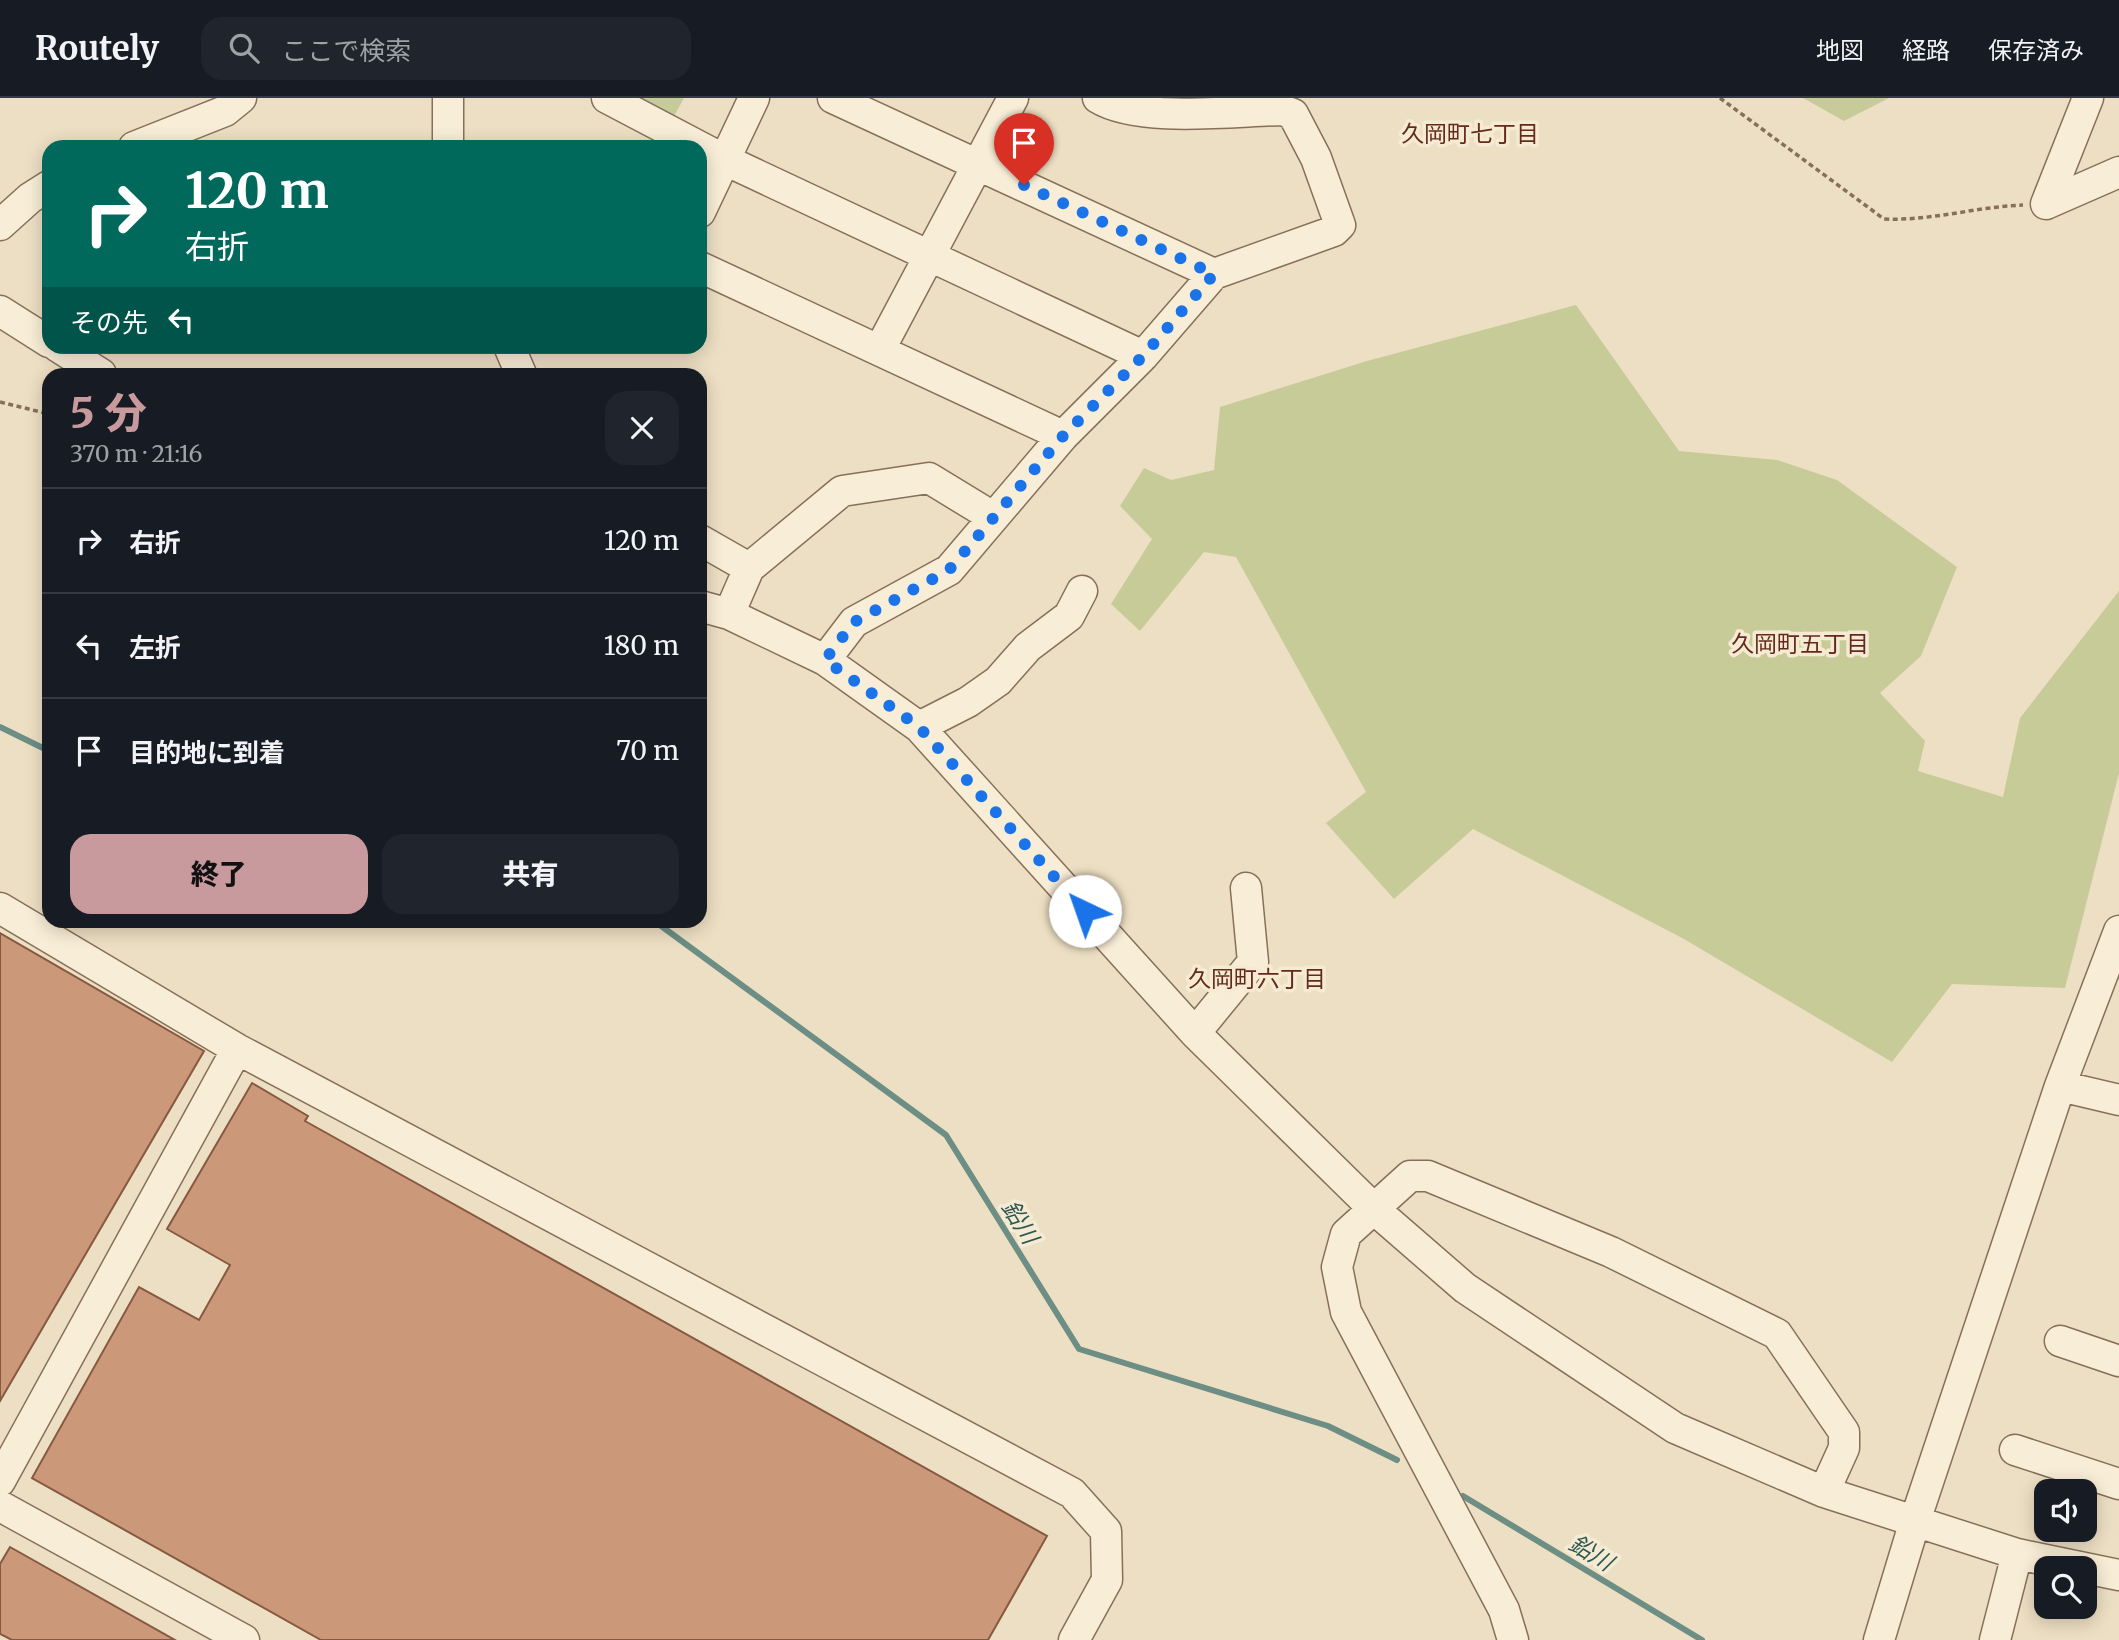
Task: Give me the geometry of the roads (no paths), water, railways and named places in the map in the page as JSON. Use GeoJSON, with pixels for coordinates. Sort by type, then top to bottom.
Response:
{"type":"FeatureCollection","features":[{"type":"Feature","properties":{"kind":"street"},"geometry":{"type":"LineString","coordinates":[[448,98],[449,140]]}},
{"type":"Feature","properties":{"kind":"street"},"geometry":{"type":"LineString","coordinates":[[607,98],[687,140]]}},
{"type":"Feature","properties":{"kind":"street"},"geometry":{"type":"LineString","coordinates":[[707,197],[754,98]]}},
{"type":"Feature","properties":{"kind":"street"},"geometry":{"type":"LineString","coordinates":[[833,98],[1214,274]]}},
{"type":"Feature","properties":{"kind":"street"},"geometry":{"type":"LineString","coordinates":[[880,349],[930,258],[976,163],[1013,98]]}},
{"type":"Feature","properties":{"kind":"street"},"geometry":{"type":"LineString","coordinates":[[825,660],[854,622],[949,570],[1063,436],[1143,356],[1214,274],[1334,231],[1340,225],[1316,158],[1293,114],[1282,110],[1139,112],[1112,106],[1098,98]]}},
{"type":"Feature","properties":{"kind":"street"},"geometry":{"type":"LineString","coordinates":[[2088,98],[2046,204],[2119,172]]}},
{"type":"Feature","properties":{"kind":"street"},"geometry":{"type":"LineString","coordinates":[[148,140],[223,102]]}},
{"type":"Feature","properties":{"kind":"street"},"geometry":{"type":"LineString","coordinates":[[707,151],[930,258],[1143,356]]}},
{"type":"Feature","properties":{"kind":"street"},"geometry":{"type":"LineString","coordinates":[[0,225],[42,190]]}},
{"type":"Feature","properties":{"kind":"street"},"geometry":{"type":"LineString","coordinates":[[707,270],[1063,436]]}},
{"type":"Feature","properties":{"kind":"street"},"geometry":{"type":"LineString","coordinates":[[0,310],[42,337]]}},
{"type":"Feature","properties":{"kind":"street"},"geometry":{"type":"LineString","coordinates":[[70,354],[92,368]]}},
{"type":"Feature","properties":{"kind":"street"},"geometry":{"type":"LineString","coordinates":[[729,614],[749,568],[842,491],[929,478],[993,517]]}},
{"type":"Feature","properties":{"kind":"street"},"geometry":{"type":"LineString","coordinates":[[707,544],[749,568]]}},
{"type":"Feature","properties":{"kind":"street"},"geometry":{"type":"LineString","coordinates":[[919,727],[968,702],[998,681],[1028,647],[1069,616],[1082,590]]}},
{"type":"Feature","properties":{"kind":"street"},"geometry":{"type":"LineString","coordinates":[[707,608],[729,614],[825,660],[919,727],[1195,1032],[1374,1209],[1465,1288],[1675,1428],[1824,1492],[2017,1554],[2119,1575]]}},
{"type":"Feature","properties":{"kind":"street"},"geometry":{"type":"LineString","coordinates":[[1195,1032],[1253,962],[1245,888]]}},
{"type":"Feature","properties":{"kind":"street"},"geometry":{"type":"LineString","coordinates":[[0,908],[237,1049],[1072,1493],[1106,1531],[1107,1580],[1074,1640]]}},
{"type":"Feature","properties":{"kind":"street"},"geometry":{"type":"LineString","coordinates":[[1879,1640],[1915,1521],[2060,1086],[2119,931]]}},
{"type":"Feature","properties":{"kind":"street"},"geometry":{"type":"LineString","coordinates":[[0,1481],[237,1049]]}},
{"type":"Feature","properties":{"kind":"street"},"geometry":{"type":"LineString","coordinates":[[2060,1086],[2119,1100]]}},
{"type":"Feature","properties":{"kind":"street"},"geometry":{"type":"LineString","coordinates":[[1513,1640],[1504,1610],[1346,1312],[1337,1267],[1346,1234],[1409,1176],[1428,1176],[1611,1252],[1777,1334],[1844,1432],[1844,1448],[1824,1492]]}},
{"type":"Feature","properties":{"kind":"street"},"geometry":{"type":"LineString","coordinates":[[2060,1341],[2119,1360]]}},
{"type":"Feature","properties":{"kind":"street"},"geometry":{"type":"LineString","coordinates":[[2015,1450],[2119,1484]]}},
{"type":"Feature","properties":{"kind":"street"},"geometry":{"type":"LineString","coordinates":[[0,1506],[244,1640]]}},
{"type":"Feature","properties":{"kind":"street"},"geometry":{"type":"LineString","coordinates":[[1996,1640],[2017,1554]]}},
{"type":"Feature","properties":{"kind":"waterway","name":"鉛川"},"geometry":{"type":"LineString","coordinates":[[0,727],[42,748]]}},
{"type":"Feature","properties":{"kind":"waterway","name":"鉛川"},"geometry":{"type":"LineString","coordinates":[[664,928],[946,1135],[1079,1349],[1328,1426],[1397,1460]]}},
{"type":"Feature","properties":{"kind":"waterway","name":"鉛川"},"geometry":{"type":"LineString","coordinates":[[1463,1496],[1702,1640]]}},
{"type":"Feature","properties":{"kind":"district","name":"久岡町七丁目"},"geometry":{"type":"Point","coordinates":[1470,134]}},
{"type":"Feature","properties":{"kind":"district","name":"久岡町五丁目"},"geometry":{"type":"Point","coordinates":[1800,644]}},
{"type":"Feature","properties":{"kind":"district","name":"久岡町六丁目"},"geometry":{"type":"Point","coordinates":[1257,979]}}]}
